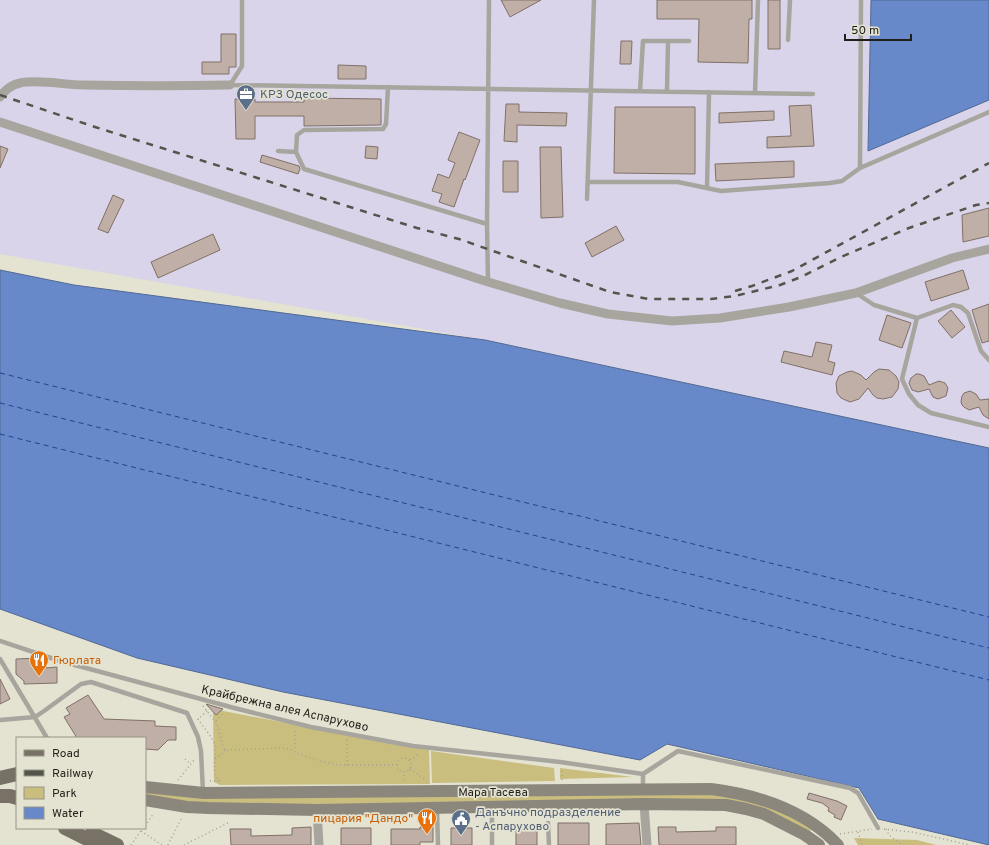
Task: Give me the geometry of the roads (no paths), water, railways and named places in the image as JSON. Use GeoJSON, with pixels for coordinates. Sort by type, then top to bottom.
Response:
{"type":"FeatureCollection","features":[{"type":"Feature","properties":{"kind":"main road"},"geometry":{"type":"LineString","coordinates":[[0,778],[16,774]]}},
{"type":"Feature","properties":{"kind":"main road","name":"Мара Тасева"},"geometry":{"type":"LineString","coordinates":[[146,788],[204,793],[711,789],[752,796],[774,804],[803,817],[826,841],[838,845]]}},
{"type":"Feature","properties":{"kind":"main road"},"geometry":{"type":"LineString","coordinates":[[0,796],[16,798]]}},
{"type":"Feature","properties":{"kind":"main road","name":"Мара Тасева"},"geometry":{"type":"LineString","coordinates":[[146,800],[187,807],[317,810],[712,804],[726,805],[764,814],[806,835],[819,845]]}},
{"type":"Feature","properties":{"kind":"main road"},"geometry":{"type":"LineString","coordinates":[[67,829],[100,845]]}},
{"type":"Feature","properties":{"kind":"main road"},"geometry":{"type":"LineString","coordinates":[[86,829],[117,845]]}},
{"type":"Feature","properties":{"kind":"street"},"geometry":{"type":"LineString","coordinates":[[0,97],[9,87],[29,82],[129,86],[230,85]]}},
{"type":"Feature","properties":{"kind":"street"},"geometry":{"type":"LineString","coordinates":[[0,122],[488,282],[560,303],[608,314],[672,321],[720,318],[789,307],[856,293],[952,258],[989,249]]}},
{"type":"Feature","properties":{"kind":"street"},"geometry":{"type":"LineString","coordinates":[[644,804],[647,845]]}},
{"type":"Feature","properties":{"kind":"street"},"geometry":{"type":"LineString","coordinates":[[317,810],[319,845]]}},
{"type":"Feature","properties":{"kind":"lane"},"geometry":{"type":"LineString","coordinates":[[230,85],[242,66],[242,0]]}},
{"type":"Feature","properties":{"kind":"lane"},"geometry":{"type":"LineString","coordinates":[[488,282],[487,224],[489,0]]}},
{"type":"Feature","properties":{"kind":"lane"},"geometry":{"type":"LineString","coordinates":[[587,200],[594,0]]}},
{"type":"Feature","properties":{"kind":"lane"},"geometry":{"type":"LineString","coordinates":[[755,93],[758,0]]}},
{"type":"Feature","properties":{"kind":"lane"},"geometry":{"type":"LineString","coordinates":[[788,40],[790,0]]}},
{"type":"Feature","properties":{"kind":"lane"},"geometry":{"type":"LineString","coordinates":[[860,168],[861,0]]}},
{"type":"Feature","properties":{"kind":"lane"},"geometry":{"type":"LineString","coordinates":[[640,91],[643,41],[689,41]]}},
{"type":"Feature","properties":{"kind":"lane"},"geometry":{"type":"LineString","coordinates":[[667,91],[668,41]]}},
{"type":"Feature","properties":{"kind":"lane"},"geometry":{"type":"LineString","coordinates":[[230,85],[813,94]]}},
{"type":"Feature","properties":{"kind":"lane"},"geometry":{"type":"LineString","coordinates":[[388,87],[386,124],[383,129],[304,130],[297,135],[296,152],[304,169],[487,224]]}},
{"type":"Feature","properties":{"kind":"lane"},"geometry":{"type":"LineString","coordinates":[[707,188],[709,92]]}},
{"type":"Feature","properties":{"kind":"lane"},"geometry":{"type":"LineString","coordinates":[[588,182],[678,182],[722,191],[842,181],[860,168],[989,112]]}},
{"type":"Feature","properties":{"kind":"lane"},"geometry":{"type":"LineString","coordinates":[[278,151],[296,152]]}},
{"type":"Feature","properties":{"kind":"lane"},"geometry":{"type":"LineString","coordinates":[[856,293],[874,305],[917,318],[953,305],[962,307],[968,313],[981,351],[989,360]]}},
{"type":"Feature","properties":{"kind":"lane"},"geometry":{"type":"LineString","coordinates":[[917,318],[902,379],[909,394],[918,405],[931,413],[989,427]]}},
{"type":"Feature","properties":{"kind":"lane","name":"Крайбрежна алея Аспарухово"},"geometry":{"type":"LineString","coordinates":[[0,641],[60,661],[200,699],[294,723],[347,734],[413,746],[562,762],[643,774]]}},
{"type":"Feature","properties":{"kind":"lane"},"geometry":{"type":"LineString","coordinates":[[0,659],[2,665],[35,716],[46,737]]}},
{"type":"Feature","properties":{"kind":"lane"},"geometry":{"type":"LineString","coordinates":[[0,720],[35,716],[81,684],[91,682],[187,713],[198,737],[202,751],[204,793]]}},
{"type":"Feature","properties":{"kind":"lane"},"geometry":{"type":"LineString","coordinates":[[643,790],[643,774],[678,751],[850,788],[858,794],[878,828]]}},
{"type":"Feature","properties":{"kind":"lane"},"geometry":{"type":"LineString","coordinates":[[492,808],[492,845]]}},
{"type":"Feature","properties":{"kind":"lane"},"geometry":{"type":"LineString","coordinates":[[437,809],[438,845]]}},
{"type":"Feature","properties":{"kind":"lane"},"geometry":{"type":"LineString","coordinates":[[548,823],[549,845]]}},
{"type":"Feature","properties":{"kind":"water"},"geometry":{"type":"Polygon","coordinates":[[[871,0],[989,0],[989,100],[868,151],[871,0]]]}},
{"type":"Feature","properties":{"kind":"water"},"geometry":{"type":"Polygon","coordinates":[[[0,270],[74,285],[485,340],[989,448],[989,845],[878,819],[859,788],[667,744],[640,760],[283,692],[137,658],[0,609],[0,270]]]}},
{"type":"Feature","properties":{"kind":"railway"},"geometry":{"type":"LineString","coordinates":[[0,95],[95,127],[417,228],[459,239],[610,292],[649,299],[711,299],[735,296],[780,285],[909,228],[976,205],[989,203]]}},
{"type":"Feature","properties":{"kind":"railway"},"geometry":{"type":"LineString","coordinates":[[735,291],[792,271],[989,163]]}},
{"type":"Feature","properties":{"kind":"place","name":"КРЗ Одесос"},"geometry":{"type":"Point","coordinates":[246,111]}},
{"type":"Feature","properties":{"kind":"place","name":"Гюрлата"},"geometry":{"type":"Point","coordinates":[39,677]}},
{"type":"Feature","properties":{"kind":"place","name":"пицария \"Дандо\""},"geometry":{"type":"Point","coordinates":[427,835]}},
{"type":"Feature","properties":{"kind":"place","name":"Данъчно подразделение - Аспарухово"},"geometry":{"type":"Point","coordinates":[461,836]}}]}
